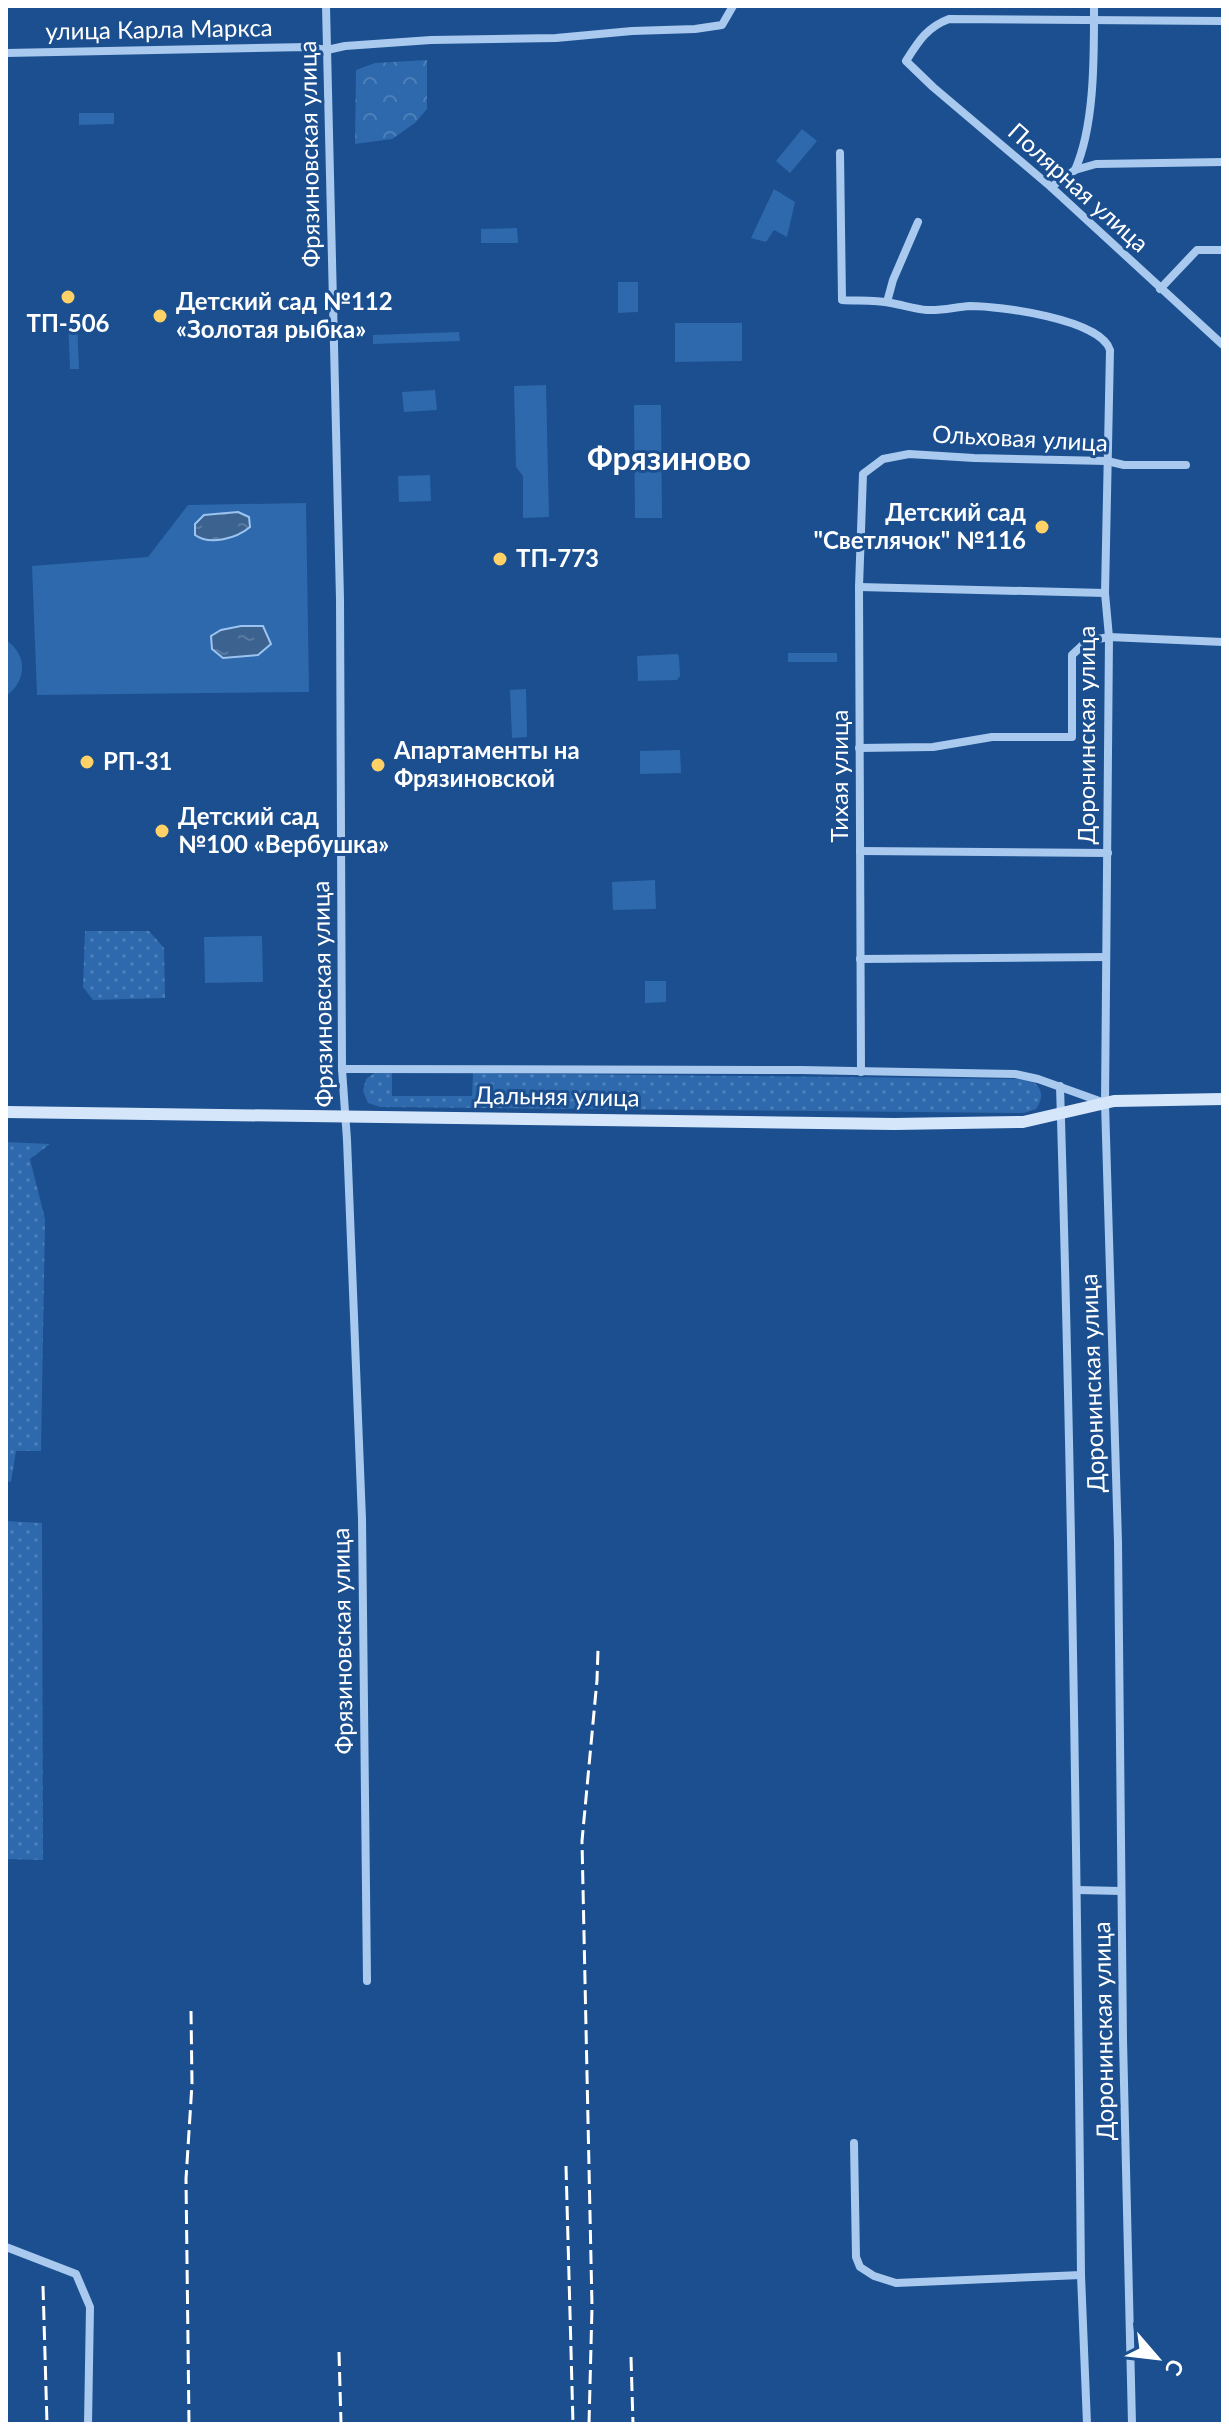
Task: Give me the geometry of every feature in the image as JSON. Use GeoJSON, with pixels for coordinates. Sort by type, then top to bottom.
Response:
{"type":"FeatureCollection","features":[{"type":"Feature","properties":{"kind":"street","name":"Фрязиновская улица"},"geometry":{"type":"LineString","coordinates":[[326,6],[339,569],[342,1069],[362,1519],[367,1981]]}},
{"type":"Feature","properties":{"kind":"street","name":"улица Карла Маркса"},"geometry":{"type":"LineString","coordinates":[[6,53],[307,47],[327,50],[431,40],[556,38],[722,25],[733,6]]}},
{"type":"Feature","properties":{"kind":"street"},"geometry":{"type":"LineString","coordinates":[[1075,170],[1086,138],[1093,70],[1094,6]]}},
{"type":"Feature","properties":{"kind":"street","name":"Полярная улица"},"geometry":{"type":"LineString","coordinates":[[1094,22],[949,19],[924,34],[906,61],[1051,187],[1223,345]]}},
{"type":"Feature","properties":{"kind":"street"},"geometry":{"type":"LineString","coordinates":[[1094,22],[1223,21]]}},
{"type":"Feature","properties":{"kind":"street"},"geometry":{"type":"LineString","coordinates":[[840,153],[842,300],[887,302],[918,222]]}},
{"type":"Feature","properties":{"kind":"street"},"geometry":{"type":"LineString","coordinates":[[1051,187],[1075,170],[1096,164],[1223,162]]}},
{"type":"Feature","properties":{"kind":"street"},"geometry":{"type":"LineString","coordinates":[[1160,289],[1197,250],[1223,250]]}},
{"type":"Feature","properties":{"kind":"street","name":"Доронинская улица"},"geometry":{"type":"LineString","coordinates":[[887,302],[942,311],[968,306],[1001,308],[1065,320],[1096,333],[1108,342],[1111,360],[1105,593],[1109,637],[1105,1103],[1118,1542],[1121,1891],[1132,2424]]}},
{"type":"Feature","properties":{"kind":"street","name":"Ольховая улица"},"geometry":{"type":"LineString","coordinates":[[863,479],[870,466],[883,459],[909,454],[1107,461],[1124,465],[1186,465]]}},
{"type":"Feature","properties":{"kind":"street","name":"Тихая улица"},"geometry":{"type":"LineString","coordinates":[[861,1072],[859,587],[863,479]]}},
{"type":"Feature","properties":{"kind":"street"},"geometry":{"type":"LineString","coordinates":[[859,587],[1105,593]]}},
{"type":"Feature","properties":{"kind":"street"},"geometry":{"type":"LineString","coordinates":[[859,748],[933,747],[992,737],[1072,737],[1072,655],[1087,641],[1109,637],[1223,642]]}},
{"type":"Feature","properties":{"kind":"street"},"geometry":{"type":"LineString","coordinates":[[860,851],[1108,853]]}},
{"type":"Feature","properties":{"kind":"street"},"geometry":{"type":"LineString","coordinates":[[860,959],[1106,957]]}},
{"type":"Feature","properties":{"kind":"street","name":"Дальняя улица"},"geometry":{"type":"LineString","coordinates":[[342,1069],[1015,1074],[1105,1103]]}},
{"type":"Feature","properties":{"kind":"street"},"geometry":{"type":"LineString","coordinates":[[1060,1086],[1077,1890],[1081,2275],[1087,2424]]}},
{"type":"Feature","properties":{"kind":"street","name":"Дальняя улица"},"geometry":{"type":"LineString","coordinates":[[6,1112],[894,1124],[1023,1122],[1105,1103],[1223,1099]]}},
{"type":"Feature","properties":{"kind":"street"},"geometry":{"type":"LineString","coordinates":[[1077,1890],[1121,1891]]}},
{"type":"Feature","properties":{"kind":"street"},"geometry":{"type":"LineString","coordinates":[[854,2143],[856,2257],[860,2267],[896,2283],[1081,2275]]}},
{"type":"Feature","properties":{"kind":"street"},"geometry":{"type":"LineString","coordinates":[[6,2247],[76,2274],[90,2307],[88,2424]]}},
{"type":"Feature","properties":{"kind":"green space"},"geometry":{"type":"Polygon","coordinates":[[[427,60],[427,109],[415,123],[392,139],[355,144],[356,70],[375,63],[427,60]]]}},
{"type":"Feature","properties":{"kind":"green space"},"geometry":{"type":"Polygon","coordinates":[[[79,113],[114,113],[114,124],[79,125],[79,113]]]}},
{"type":"Feature","properties":{"kind":"green space"},"geometry":{"type":"Polygon","coordinates":[[[802,129],[817,141],[790,173],[776,161],[802,129]]]}},
{"type":"Feature","properties":{"kind":"green space"},"geometry":{"type":"Polygon","coordinates":[[[774,189],[795,202],[787,237],[774,230],[766,242],[751,238],[774,189]]]}},
{"type":"Feature","properties":{"kind":"green space"},"geometry":{"type":"Polygon","coordinates":[[[517,228],[518,243],[481,243],[481,229],[517,228]]]}},
{"type":"Feature","properties":{"kind":"green space"},"geometry":{"type":"Polygon","coordinates":[[[618,282],[638,282],[638,312],[618,313],[618,282]]]}},
{"type":"Feature","properties":{"kind":"green space"},"geometry":{"type":"Polygon","coordinates":[[[68,320],[77,320],[79,369],[70,369],[68,320]]]}},
{"type":"Feature","properties":{"kind":"green space"},"geometry":{"type":"Polygon","coordinates":[[[675,323],[742,323],[742,361],[675,362],[675,323]]]}},
{"type":"Feature","properties":{"kind":"green space"},"geometry":{"type":"Polygon","coordinates":[[[459,332],[460,341],[373,344],[373,335],[459,332]]]}},
{"type":"Feature","properties":{"kind":"green space"},"geometry":{"type":"Polygon","coordinates":[[[546,385],[549,517],[523,518],[523,476],[516,467],[514,386],[546,385]]]}},
{"type":"Feature","properties":{"kind":"green space"},"geometry":{"type":"Polygon","coordinates":[[[435,390],[437,410],[404,412],[402,392],[435,390]]]}},
{"type":"Feature","properties":{"kind":"green space"},"geometry":{"type":"Polygon","coordinates":[[[634,405],[661,405],[662,518],[635,518],[634,405]]]}},
{"type":"Feature","properties":{"kind":"green space"},"geometry":{"type":"Polygon","coordinates":[[[430,475],[431,501],[399,502],[398,476],[430,475]]]}},
{"type":"Feature","properties":{"kind":"green space"},"geometry":{"type":"Polygon","coordinates":[[[306,503],[309,692],[37,695],[32,566],[148,557],[188,505],[306,503]]]}},
{"type":"Feature","properties":{"kind":"green space"},"geometry":{"type":"Polygon","coordinates":[[[6,640],[18,653],[22,668],[18,683],[6,696],[6,640]]]}},
{"type":"Feature","properties":{"kind":"green space"},"geometry":{"type":"Polygon","coordinates":[[[788,653],[837,653],[837,662],[788,662],[788,653]]]}},
{"type":"Feature","properties":{"kind":"green space"},"geometry":{"type":"Polygon","coordinates":[[[677,654],[680,676],[677,680],[638,681],[637,656],[677,654]]]}},
{"type":"Feature","properties":{"kind":"green space"},"geometry":{"type":"Polygon","coordinates":[[[526,689],[527,737],[512,738],[510,690],[526,689]]]}},
{"type":"Feature","properties":{"kind":"green space"},"geometry":{"type":"Polygon","coordinates":[[[680,750],[681,773],[640,774],[640,751],[680,750]]]}},
{"type":"Feature","properties":{"kind":"green space"},"geometry":{"type":"Polygon","coordinates":[[[655,880],[656,909],[613,910],[612,882],[655,880]]]}},
{"type":"Feature","properties":{"kind":"green space"},"geometry":{"type":"Polygon","coordinates":[[[85,931],[149,931],[164,948],[165,998],[93,1000],[83,987],[85,931]]]}},
{"type":"Feature","properties":{"kind":"green space"},"geometry":{"type":"Polygon","coordinates":[[[262,936],[263,982],[205,983],[204,937],[262,936]]]}},
{"type":"Feature","properties":{"kind":"green space"},"geometry":{"type":"Polygon","coordinates":[[[645,981],[666,981],[666,1002],[645,1003],[645,981]]]}},
{"type":"Feature","properties":{"kind":"green space"},"geometry":{"type":"Polygon","coordinates":[[[376,1072],[392,1072],[392,1096],[472,1096],[473,1073],[1025,1079],[1035,1083],[1041,1099],[1036,1109],[1024,1113],[380,1107],[368,1103],[363,1091],[366,1079],[376,1072]]]}},
{"type":"Feature","properties":{"kind":"green space"},"geometry":{"type":"Polygon","coordinates":[[[6,1142],[50,1144],[30,1159],[45,1219],[41,1451],[16,1451],[11,1482],[6,1481],[6,1142]]]}},
{"type":"Feature","properties":{"kind":"green space"},"geometry":{"type":"Polygon","coordinates":[[[6,1521],[42,1523],[43,1860],[6,1859],[6,1521]]]}},
{"type":"Feature","properties":{"kind":"water"},"geometry":{"type":"Polygon","coordinates":[[[238,512],[249,517],[250,527],[238,534],[216,540],[195,535],[195,524],[204,515],[238,512]]]}},
{"type":"Feature","properties":{"kind":"water"},"geometry":{"type":"Polygon","coordinates":[[[263,626],[271,644],[258,655],[223,658],[212,649],[211,636],[221,630],[263,626]]]}},
{"type":"Feature","properties":{"kind":"railway"},"geometry":{"type":"LineString","coordinates":[[589,2424],[592,2307],[582,1841],[598,1650]]}},
{"type":"Feature","properties":{"kind":"railway"},"geometry":{"type":"LineString","coordinates":[[189,2424],[186,2179],[192,2084],[191,2011]]}},
{"type":"Feature","properties":{"kind":"railway"},"geometry":{"type":"LineString","coordinates":[[566,2166],[573,2424]]}},
{"type":"Feature","properties":{"kind":"railway"},"geometry":{"type":"LineString","coordinates":[[43,2286],[47,2424]]}},
{"type":"Feature","properties":{"kind":"railway"},"geometry":{"type":"LineString","coordinates":[[339,2352],[341,2424]]}},
{"type":"Feature","properties":{"kind":"railway"},"geometry":{"type":"LineString","coordinates":[[631,2357],[633,2424]]}},
{"type":"Feature","properties":{"kind":"place","name":"ТП-506"},"geometry":{"type":"Point","coordinates":[68,297]}},
{"type":"Feature","properties":{"kind":"place","name":"Детский сад №112 «Золотая рыбка»"},"geometry":{"type":"Point","coordinates":[160,316]}},
{"type":"Feature","properties":{"kind":"place","name":"Детский сад \"Светлячок\" №116"},"geometry":{"type":"Point","coordinates":[1042,527]}},
{"type":"Feature","properties":{"kind":"place","name":"ТП-773"},"geometry":{"type":"Point","coordinates":[500,559]}},
{"type":"Feature","properties":{"kind":"place","name":"РП-31"},"geometry":{"type":"Point","coordinates":[87,762]}},
{"type":"Feature","properties":{"kind":"place","name":"Апартаменты на Фрязиновской"},"geometry":{"type":"Point","coordinates":[378,765]}},
{"type":"Feature","properties":{"kind":"place","name":"Детский сад №100 «Вербушка»"},"geometry":{"type":"Point","coordinates":[162,831]}},
{"type":"Feature","properties":{"kind":"district","name":"Фрязиново"},"geometry":{"type":"Point","coordinates":[669,459]}}]}
